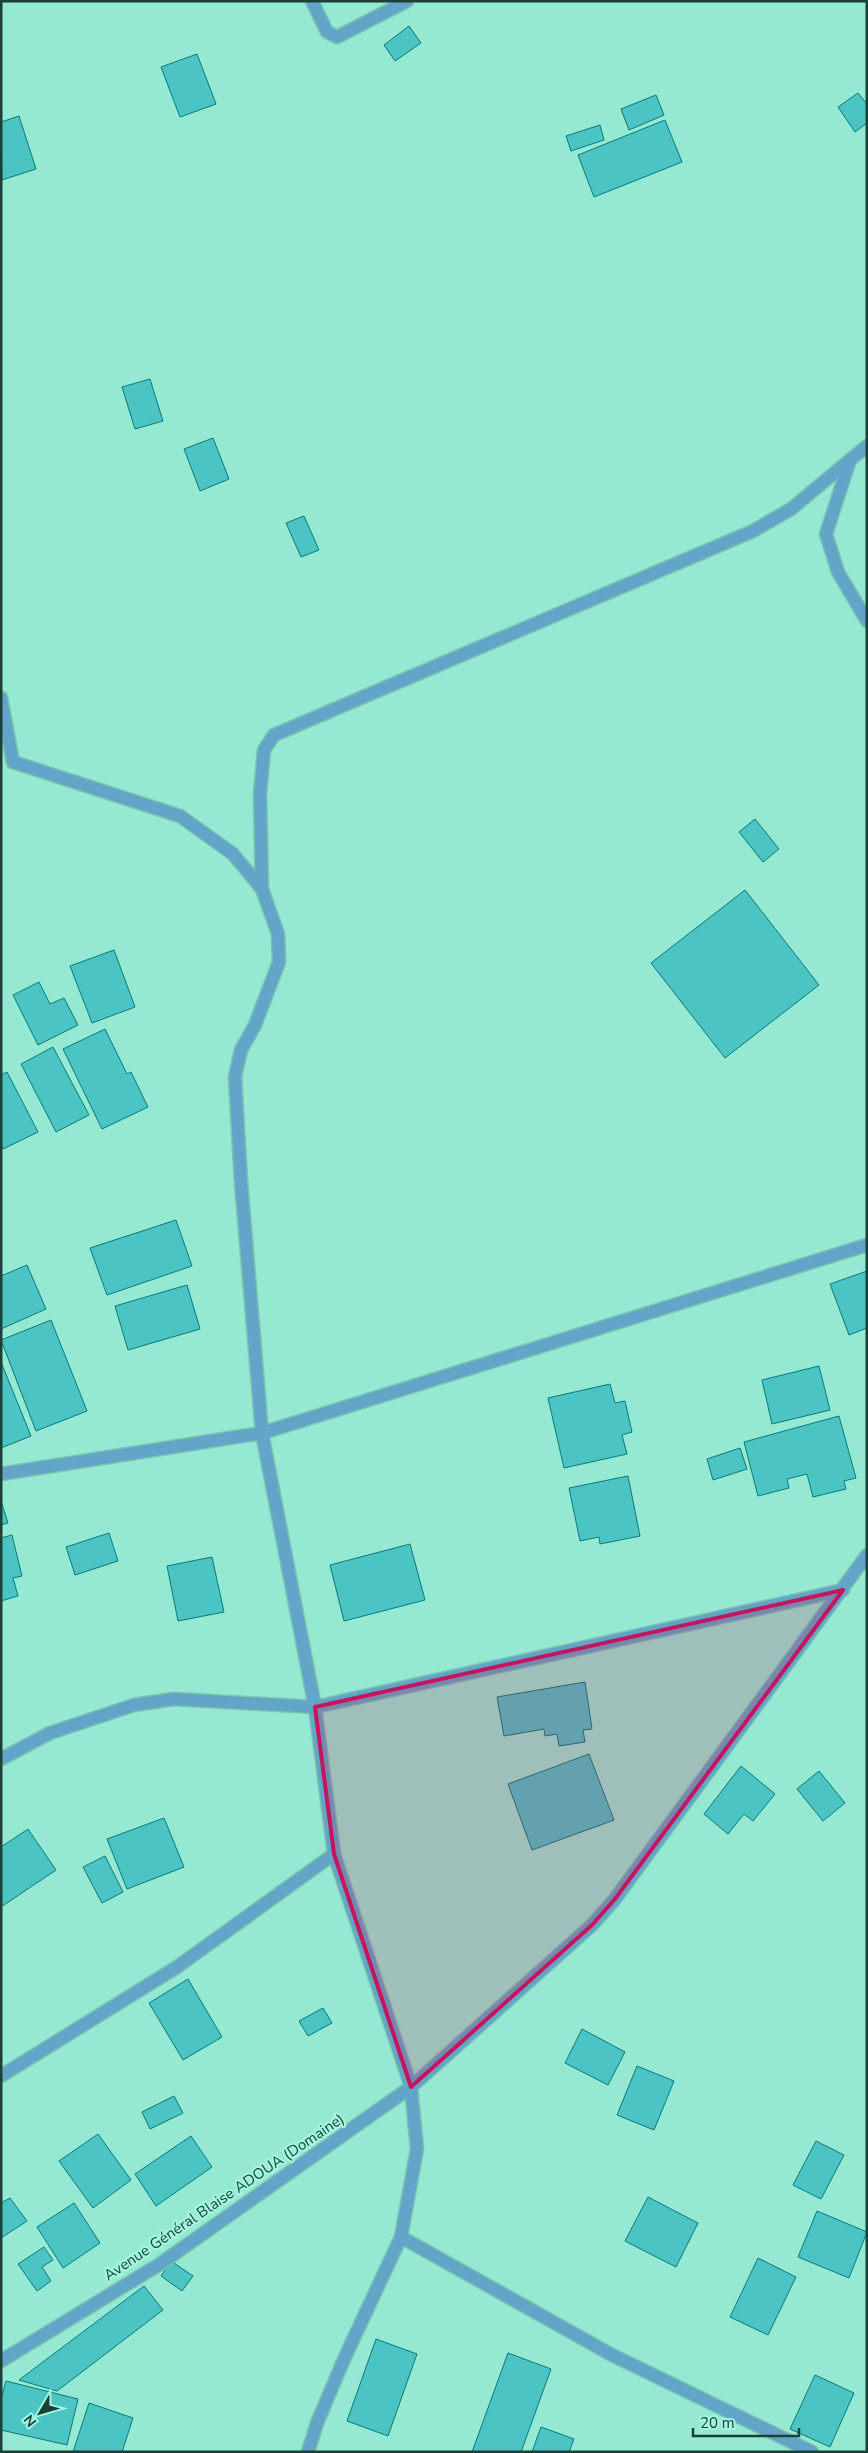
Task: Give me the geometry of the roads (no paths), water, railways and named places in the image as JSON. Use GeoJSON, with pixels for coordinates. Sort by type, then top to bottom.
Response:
{"type":"FeatureCollection","features":[{"type":"Feature","properties":{"kind":"street"},"geometry":{"type":"LineString","coordinates":[[312,1],[327,32],[337,37],[407,1]]}},
{"type":"Feature","properties":{"kind":"street"},"geometry":{"type":"LineString","coordinates":[[308,2452],[317,2423],[345,2357],[402,2237],[417,2148],[411,2087],[334,1854],[315,1707],[262,1433],[241,1182],[235,1077],[241,1050],[255,1025],[279,962],[278,934],[262,890],[260,794],[264,750],[274,735],[752,530],[791,508],[867,446]]}},
{"type":"Feature","properties":{"kind":"street"},"geometry":{"type":"LineString","coordinates":[[850,460],[826,534],[838,572],[867,621]]}},
{"type":"Feature","properties":{"kind":"street"},"geometry":{"type":"LineString","coordinates":[[1,698],[14,762],[180,816],[233,854],[262,890]]}},
{"type":"Feature","properties":{"kind":"street"},"geometry":{"type":"LineString","coordinates":[[1,1474],[262,1433],[867,1245]]}},
{"type":"Feature","properties":{"kind":"street","name":"Avenue Général Blaise ADOUA (Domaine)"},"geometry":{"type":"LineString","coordinates":[[1,2361],[160,2264],[411,2087],[592,1925],[615,1899],[867,1555]]}},
{"type":"Feature","properties":{"kind":"street"},"geometry":{"type":"LineString","coordinates":[[1,1759],[50,1733],[134,1705],[174,1699],[315,1707],[843,1590]]}},
{"type":"Feature","properties":{"kind":"street"},"geometry":{"type":"LineString","coordinates":[[1,2076],[177,1967],[334,1854]]}},
{"type":"Feature","properties":{"kind":"street"},"geometry":{"type":"LineString","coordinates":[[402,2237],[612,2355],[812,2452]]}}]}
